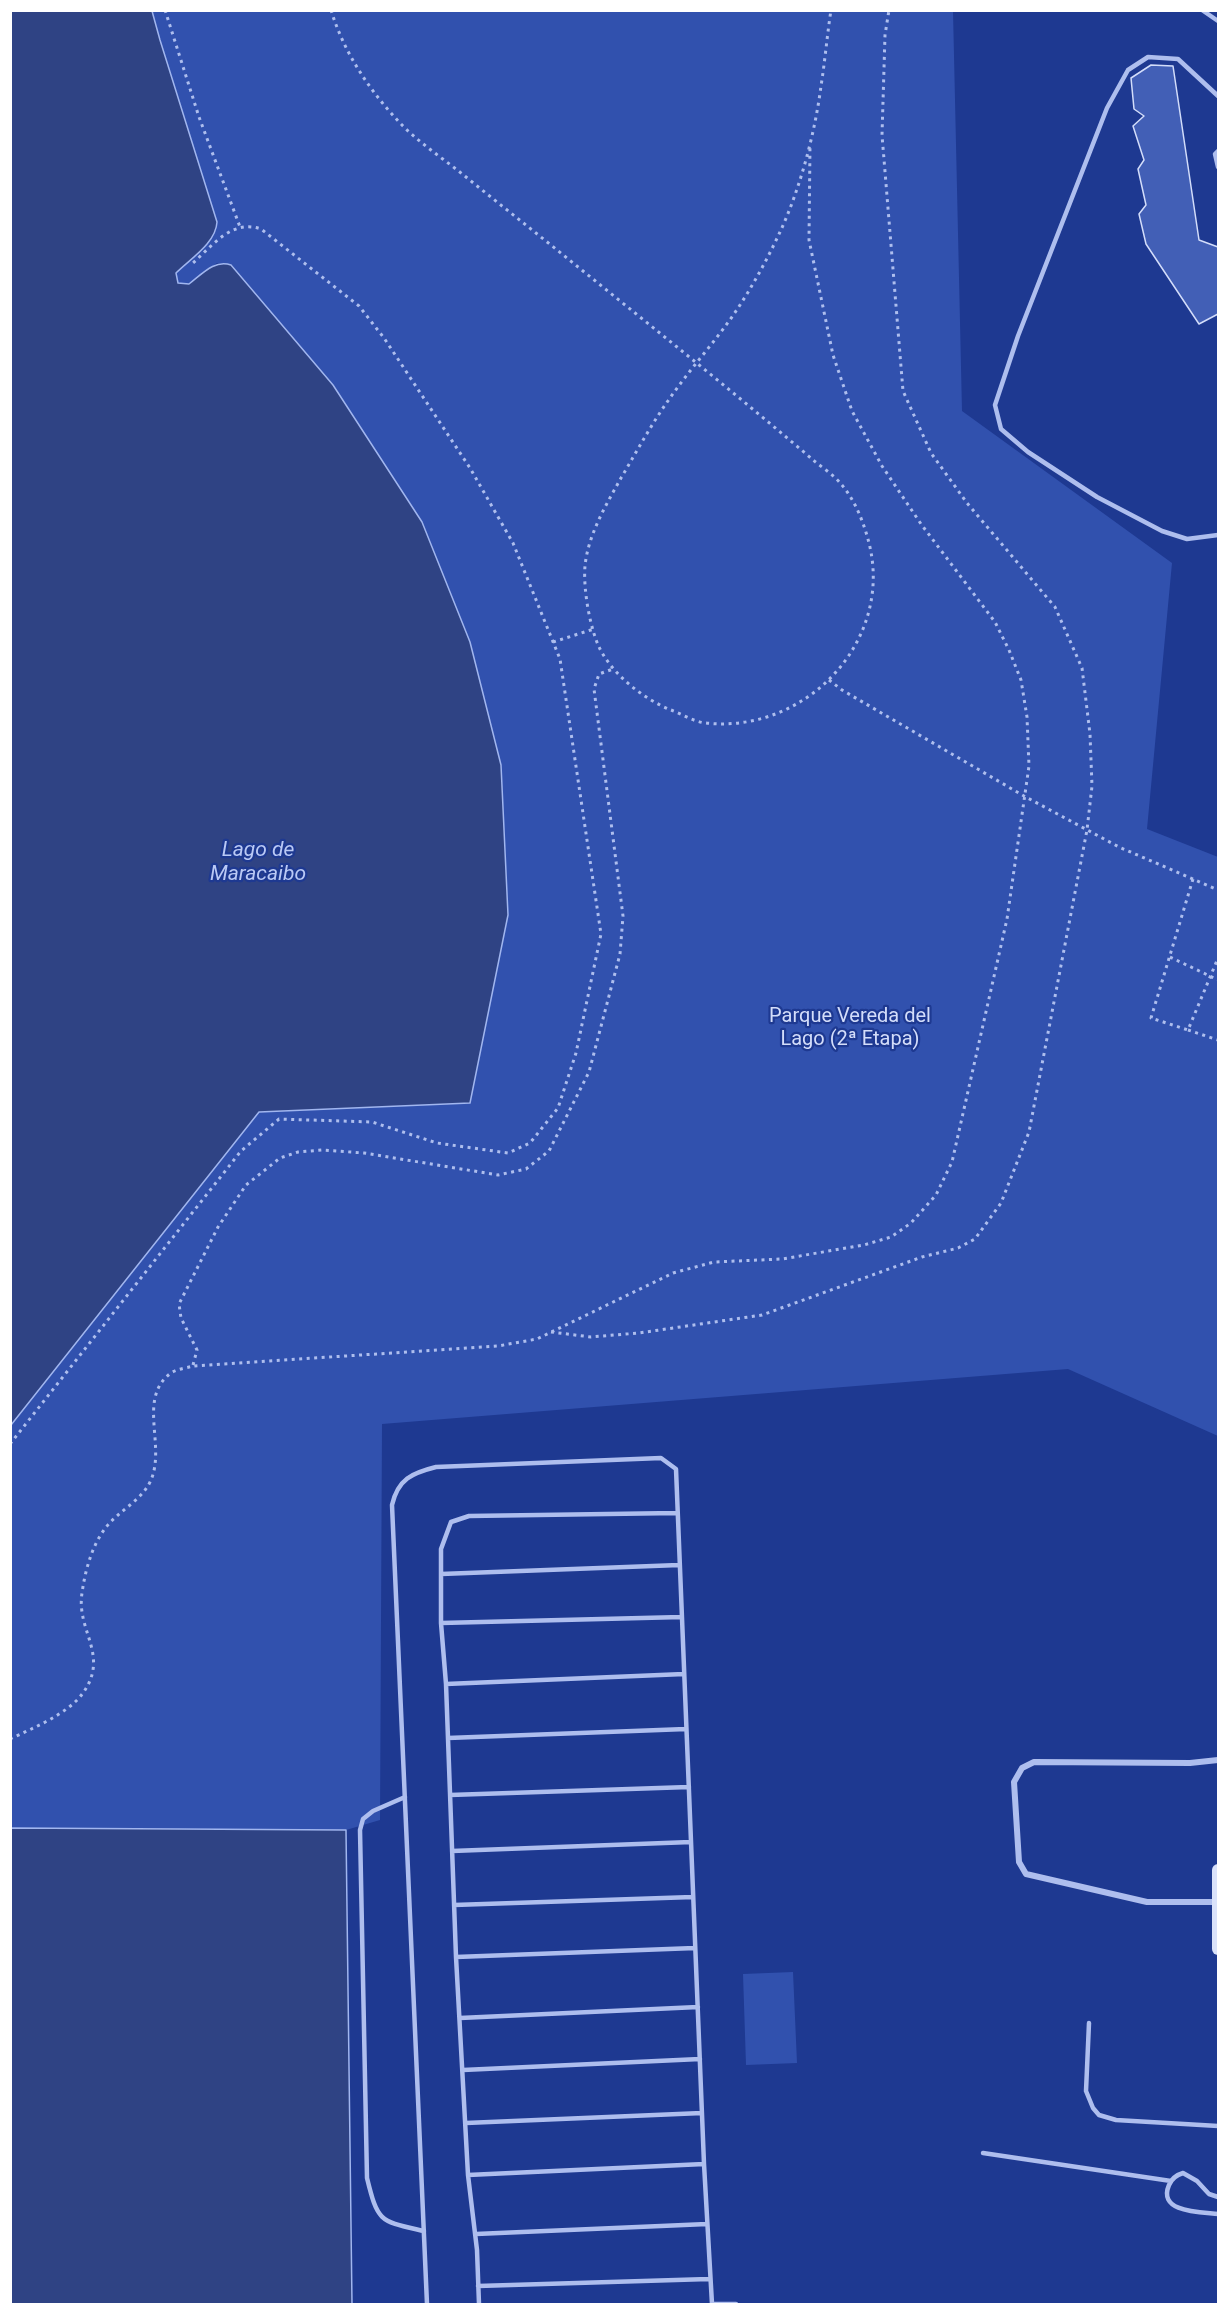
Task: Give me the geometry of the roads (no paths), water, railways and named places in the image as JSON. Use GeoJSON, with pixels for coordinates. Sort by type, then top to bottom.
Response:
{"type":"FeatureCollection","features":[{"type":"Feature","properties":{"kind":"main road"},"geometry":{"type":"LineString","coordinates":[[1218,1869],[1218,1949]]}},
{"type":"Feature","properties":{"kind":"street"},"geometry":{"type":"LineString","coordinates":[[1218,1760],[1190,1763],[1034,1762],[1022,1768],[1014,1782],[1019,1862],[1026,1874],[1147,1902],[1218,1902]]}},
{"type":"Feature","properties":{"kind":"lane"},"geometry":{"type":"LineString","coordinates":[[1202,10],[1218,21]]}},
{"type":"Feature","properties":{"kind":"lane"},"geometry":{"type":"LineString","coordinates":[[1218,96],[1178,59],[1148,57],[1128,70],[1107,108],[1018,336],[995,405],[1001,429],[1028,452],[1097,497],[1162,531],[1187,539],[1218,535]]}},
{"type":"Feature","properties":{"kind":"lane"},"geometry":{"type":"LineString","coordinates":[[1218,151],[1215,154],[1218,167]]}},
{"type":"Feature","properties":{"kind":"lane"},"geometry":{"type":"LineString","coordinates":[[427,2304],[393,1505],[396,1491],[416,1472],[436,1467],[661,1458],[676,1469],[709,2279],[712,2304],[736,2304]]}},
{"type":"Feature","properties":{"kind":"lane"},"geometry":{"type":"LineString","coordinates":[[479,2304],[476,2234],[468,2175],[456,1958],[446,1684],[441,1623],[441,1549],[451,1522],[469,1516],[677,1513]]}},
{"type":"Feature","properties":{"kind":"lane"},"geometry":{"type":"LineString","coordinates":[[441,1574],[680,1565]]}},
{"type":"Feature","properties":{"kind":"lane"},"geometry":{"type":"LineString","coordinates":[[441,1623],[682,1617]]}},
{"type":"Feature","properties":{"kind":"lane"},"geometry":{"type":"LineString","coordinates":[[446,1684],[684,1674]]}},
{"type":"Feature","properties":{"kind":"lane"},"geometry":{"type":"LineString","coordinates":[[448,1738],[686,1730]]}},
{"type":"Feature","properties":{"kind":"lane"},"geometry":{"type":"LineString","coordinates":[[450,1795],[689,1787]]}},
{"type":"Feature","properties":{"kind":"lane"},"geometry":{"type":"LineString","coordinates":[[405,1797],[373,1811],[363,1819],[360,1830],[366,2178],[374,2208],[388,2223],[424,2231]]}},
{"type":"Feature","properties":{"kind":"lane"},"geometry":{"type":"LineString","coordinates":[[452,1851],[691,1842]]}},
{"type":"Feature","properties":{"kind":"lane"},"geometry":{"type":"LineString","coordinates":[[454,1905],[693,1897]]}},
{"type":"Feature","properties":{"kind":"lane"},"geometry":{"type":"LineString","coordinates":[[456,1958],[696,1948]]}},
{"type":"Feature","properties":{"kind":"lane"},"geometry":{"type":"LineString","coordinates":[[460,2018],[698,2007]]}},
{"type":"Feature","properties":{"kind":"lane"},"geometry":{"type":"LineString","coordinates":[[1089,2023],[1086,2091],[1093,2108],[1099,2115],[1116,2120],[1218,2126]]}},
{"type":"Feature","properties":{"kind":"lane"},"geometry":{"type":"LineString","coordinates":[[463,2070],[700,2059]]}},
{"type":"Feature","properties":{"kind":"lane"},"geometry":{"type":"LineString","coordinates":[[466,2123],[702,2113]]}},
{"type":"Feature","properties":{"kind":"lane"},"geometry":{"type":"LineString","coordinates":[[983,2153],[1171,2181]]}},
{"type":"Feature","properties":{"kind":"lane"},"geometry":{"type":"LineString","coordinates":[[468,2175],[704,2164]]}},
{"type":"Feature","properties":{"kind":"lane"},"geometry":{"type":"LineString","coordinates":[[1218,2197],[1209,2194],[1197,2181],[1183,2173],[1177,2175],[1167,2189],[1170,2204],[1178,2209],[1218,2214]]}},
{"type":"Feature","properties":{"kind":"lane"},"geometry":{"type":"LineString","coordinates":[[476,2234],[707,2224]]}},
{"type":"Feature","properties":{"kind":"lane"},"geometry":{"type":"LineString","coordinates":[[478,2286],[709,2279]]}},
{"type":"Feature","properties":{"kind":"water","name":"Lago de Maracaibo"},"geometry":{"type":"Polygon","coordinates":[[[11,10],[152,11],[217,222],[216,230],[207,244],[176,273],[178,283],[189,284],[214,266],[231,265],[333,385],[422,522],[470,642],[501,765],[508,915],[470,1103],[259,1112],[11,1425],[11,10]]]}},
{"type":"Feature","properties":{"kind":"water"},"geometry":{"type":"Polygon","coordinates":[[[11,1828],[346,1830],[352,2304],[11,2304],[11,1828]]]}},
{"type":"Feature","properties":{"kind":"park label","name":"Parque Vereda del Lago (2ª Etapa)"},"geometry":{"type":"Point","coordinates":[850,1028]}}]}
